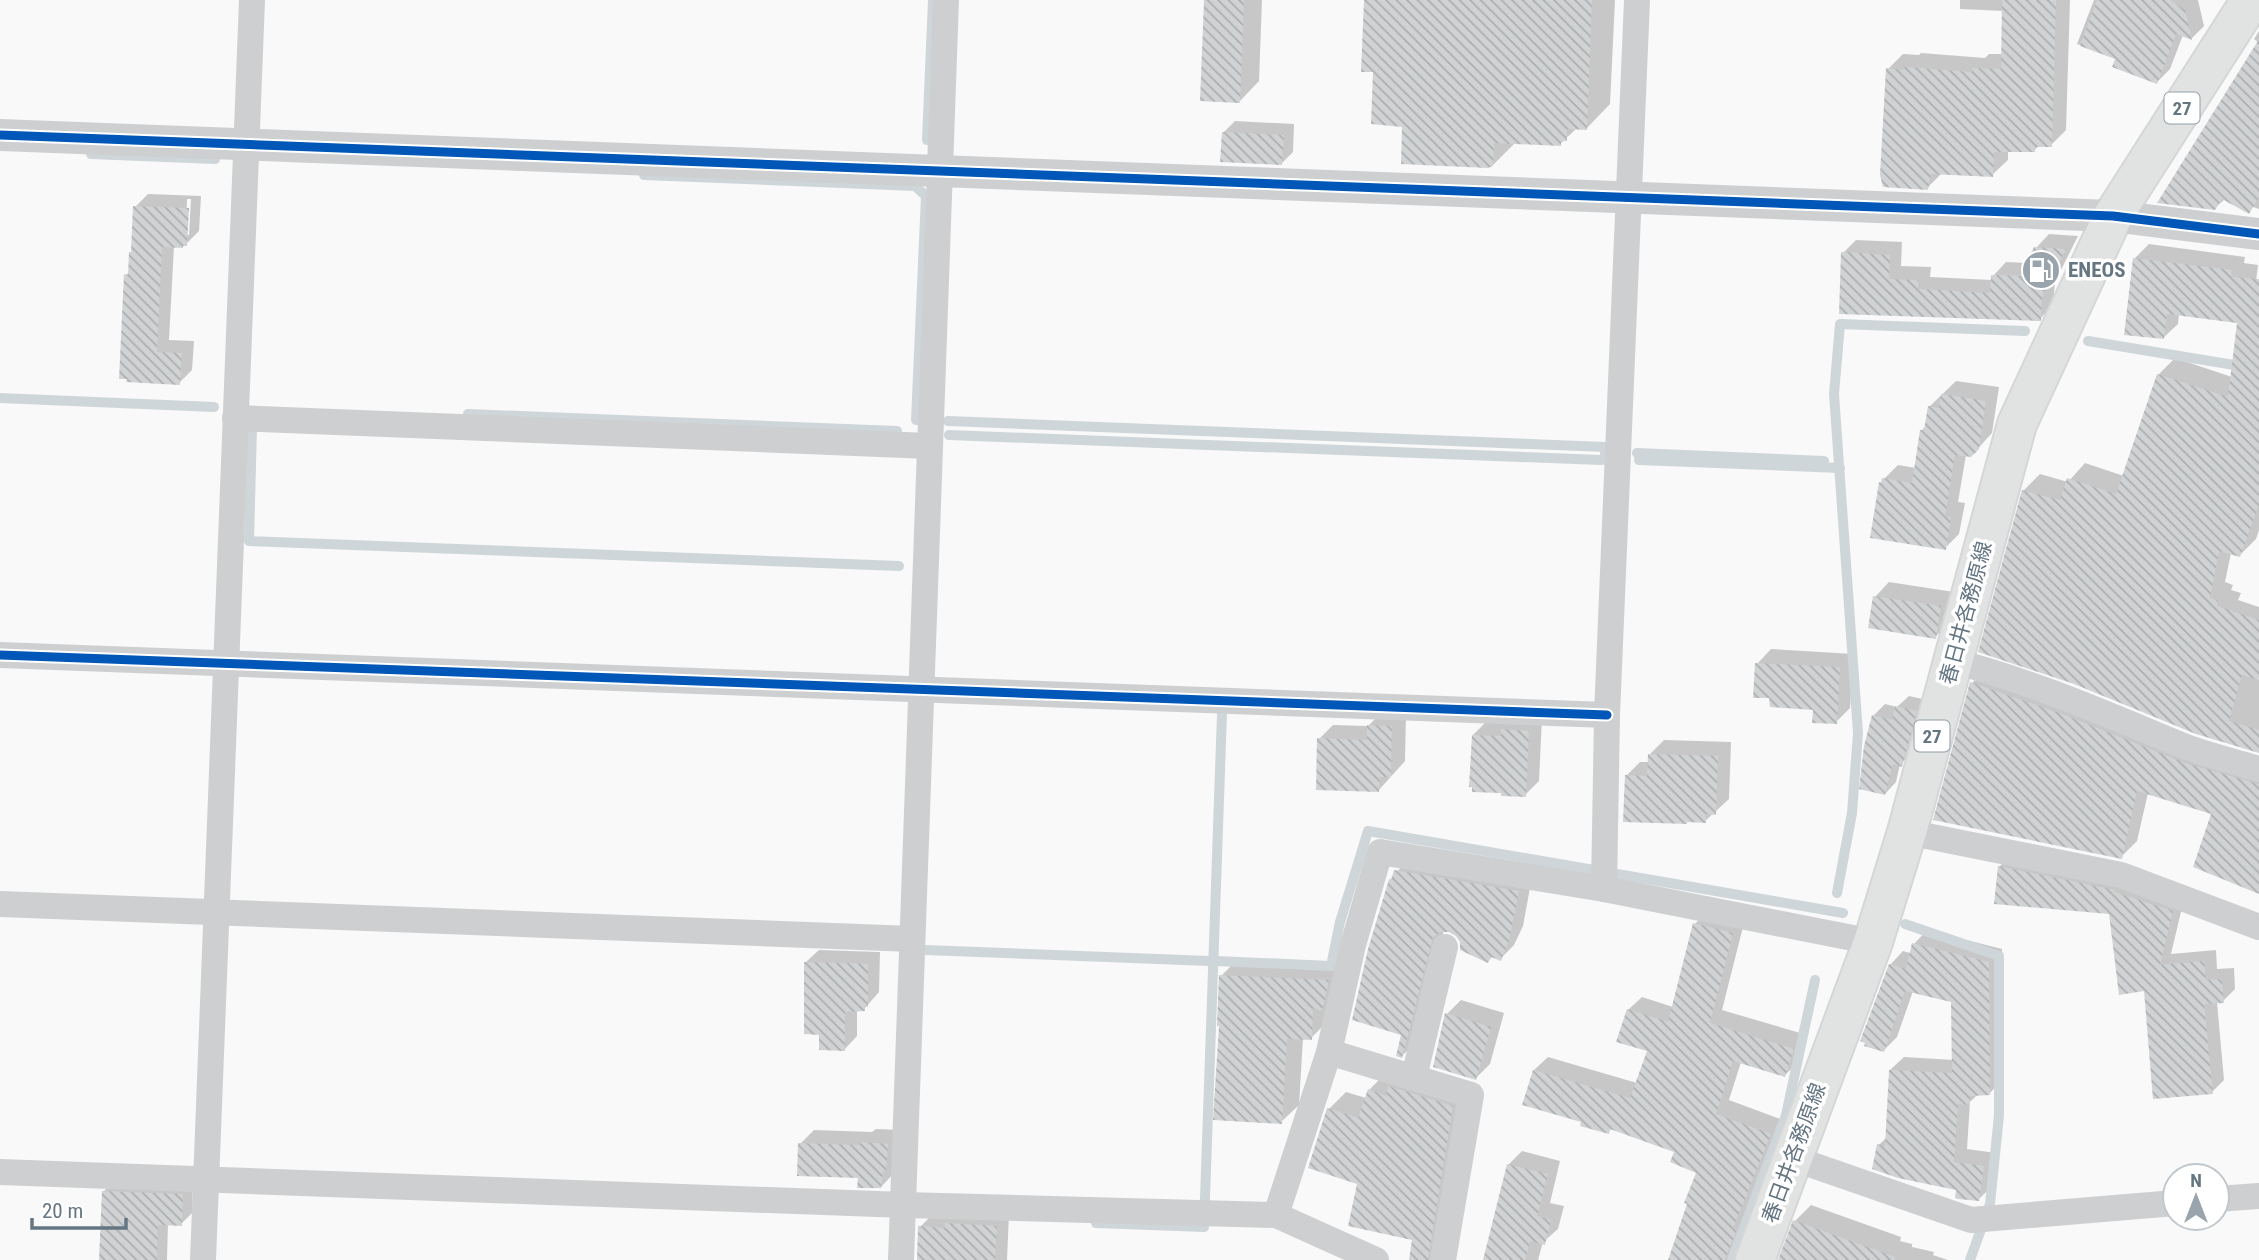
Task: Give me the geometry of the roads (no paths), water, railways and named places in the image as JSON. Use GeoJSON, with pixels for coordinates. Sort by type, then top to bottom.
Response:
{"type":"FeatureCollection","features":[{"type":"Feature","properties":{"kind":"main road","name":"春日井各務原線"},"geometry":{"type":"LineString","coordinates":[[1755,1260],[1873,942],[1907,832],[2017,424],[2113,216],[2251,0]]}},
{"type":"Feature","properties":{"kind":"street"},"geometry":{"type":"LineString","coordinates":[[203,1260],[252,0]]}},
{"type":"Feature","properties":{"kind":"street"},"geometry":{"type":"LineString","coordinates":[[901,1260],[946,0]]}},
{"type":"Feature","properties":{"kind":"street"},"geometry":{"type":"LineString","coordinates":[[1604,889],[1607,715],[1637,0]]}},
{"type":"Feature","properties":{"kind":"street"},"geometry":{"type":"LineString","coordinates":[[0,135],[2113,216],[2259,234]]}},
{"type":"Feature","properties":{"kind":"street"},"geometry":{"type":"LineString","coordinates":[[235,418],[929,446]]}},
{"type":"Feature","properties":{"kind":"street"},"geometry":{"type":"LineString","coordinates":[[0,655],[1607,715]]}},
{"type":"Feature","properties":{"kind":"street"},"geometry":{"type":"LineString","coordinates":[[1953,661],[1990,670],[2184,746],[2259,769]]}},
{"type":"Feature","properties":{"kind":"street"},"geometry":{"type":"LineString","coordinates":[[1907,832],[2121,875],[2259,927]]}},
{"type":"Feature","properties":{"kind":"street"},"geometry":{"type":"LineString","coordinates":[[1276,1215],[1329,1052],[1353,945],[1380,852],[1604,889],[1873,942]]}},
{"type":"Feature","properties":{"kind":"street"},"geometry":{"type":"LineString","coordinates":[[0,904],[912,939]]}},
{"type":"Feature","properties":{"kind":"street"},"geometry":{"type":"LineString","coordinates":[[1414,1077],[1445,947]]}},
{"type":"Feature","properties":{"kind":"street"},"geometry":{"type":"LineString","coordinates":[[1329,1052],[1471,1095],[1443,1260]]}},
{"type":"Feature","properties":{"kind":"street"},"geometry":{"type":"LineString","coordinates":[[1792,1158],[1972,1220],[2161,1204]]}},
{"type":"Feature","properties":{"kind":"street"},"geometry":{"type":"LineString","coordinates":[[0,1172],[904,1205],[1276,1215],[1376,1260]]}},
{"type":"Feature","properties":{"kind":"street"},"geometry":{"type":"LineString","coordinates":[[2231,1198],[2259,1196]]}},
{"type":"Feature","properties":{"kind":"waterway"},"geometry":{"type":"LineString","coordinates":[[927,140],[933,0]]}},
{"type":"Feature","properties":{"kind":"waterway"},"geometry":{"type":"LineString","coordinates":[[91,154],[215,159]]}},
{"type":"Feature","properties":{"kind":"waterway"},"geometry":{"type":"LineString","coordinates":[[644,175],[915,186],[926,196],[916,420],[920,420]]}},
{"type":"Feature","properties":{"kind":"waterway"},"geometry":{"type":"LineString","coordinates":[[1837,893],[1852,813],[1858,733],[1834,394],[1840,324],[2025,331]]}},
{"type":"Feature","properties":{"kind":"waterway"},"geometry":{"type":"LineString","coordinates":[[2088,341],[2259,369]]}},
{"type":"Feature","properties":{"kind":"waterway"},"geometry":{"type":"LineString","coordinates":[[0,398],[214,407]]}},
{"type":"Feature","properties":{"kind":"waterway"},"geometry":{"type":"LineString","coordinates":[[468,414],[897,431]]}},
{"type":"Feature","properties":{"kind":"waterway"},"geometry":{"type":"LineString","coordinates":[[948,421],[1605,447],[1605,460]]}},
{"type":"Feature","properties":{"kind":"waterway"},"geometry":{"type":"LineString","coordinates":[[252,427],[249,541],[899,566]]}},
{"type":"Feature","properties":{"kind":"waterway"},"geometry":{"type":"LineString","coordinates":[[949,435],[1601,460]]}},
{"type":"Feature","properties":{"kind":"waterway"},"geometry":{"type":"LineString","coordinates":[[1637,453],[1824,461]]}},
{"type":"Feature","properties":{"kind":"waterway"},"geometry":{"type":"LineString","coordinates":[[1639,460],[1840,468]]}},
{"type":"Feature","properties":{"kind":"waterway"},"geometry":{"type":"LineString","coordinates":[[1096,1223],[1204,1227],[1222,714]]}},
{"type":"Feature","properties":{"kind":"waterway"},"geometry":{"type":"LineString","coordinates":[[1216,961],[1331,966],[1340,922],[1368,831],[1843,913]]}},
{"type":"Feature","properties":{"kind":"waterway"},"geometry":{"type":"LineString","coordinates":[[1905,924],[1999,956],[1999,1115],[1990,1204],[1970,1260]]}},
{"type":"Feature","properties":{"kind":"waterway"},"geometry":{"type":"LineString","coordinates":[[925,950],[1209,961]]}},
{"type":"Feature","properties":{"kind":"waterway"},"geometry":{"type":"LineString","coordinates":[[1732,1260],[1786,1115],[1815,980]]}},
{"type":"Feature","properties":{"kind":"place","name":"ENEOS"},"geometry":{"type":"Point","coordinates":[2041,270]}}]}
